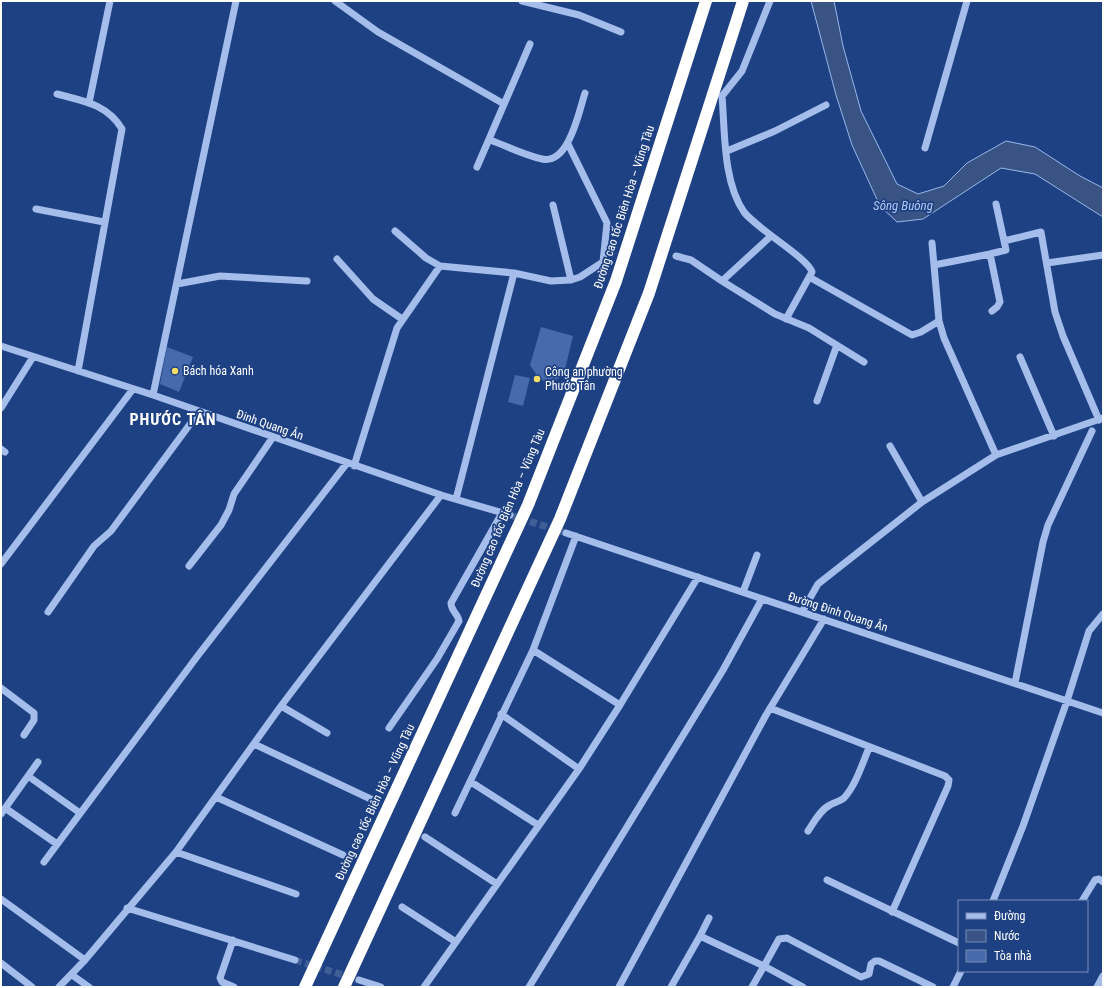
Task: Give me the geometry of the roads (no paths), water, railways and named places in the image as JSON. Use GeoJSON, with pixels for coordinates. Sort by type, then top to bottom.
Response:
{"type":"FeatureCollection","features":[{"type":"Feature","properties":{"kind":"highway","name":"Đường cao tốc Biên Hòa – Vũng Tàu"},"geometry":{"type":"LineString","coordinates":[[305,987],[528,505],[616,281],[706,1]]}},
{"type":"Feature","properties":{"kind":"highway"},"geometry":{"type":"LineString","coordinates":[[344,987],[560,519],[649,294],[743,1]]}},
{"type":"Feature","properties":{"kind":"street"},"geometry":{"type":"LineString","coordinates":[[89,103],[110,1]]}},
{"type":"Feature","properties":{"kind":"street"},"geometry":{"type":"LineString","coordinates":[[153,395],[236,1]]}},
{"type":"Feature","properties":{"kind":"street"},"geometry":{"type":"LineString","coordinates":[[336,1],[378,32],[504,104]]}},
{"type":"Feature","properties":{"kind":"street"},"geometry":{"type":"LineString","coordinates":[[522,1],[580,15],[621,32]]}},
{"type":"Feature","properties":{"kind":"street"},"geometry":{"type":"LineString","coordinates":[[770,1],[749,50],[742,71],[722,96],[727,151],[731,181],[735,196],[745,213],[811,268],[812,272],[810,278],[786,319]]}},
{"type":"Feature","properties":{"kind":"street"},"geometry":{"type":"LineString","coordinates":[[925,148],[967,1]]}},
{"type":"Feature","properties":{"kind":"street"},"geometry":{"type":"LineString","coordinates":[[476,167],[490,140],[530,44]]}},
{"type":"Feature","properties":{"kind":"street"},"geometry":{"type":"LineString","coordinates":[[490,140],[543,160],[552,159],[561,153],[568,144],[585,93]]}},
{"type":"Feature","properties":{"kind":"street"},"geometry":{"type":"LineString","coordinates":[[57,94],[101,107],[114,117],[122,129],[78,371]]}},
{"type":"Feature","properties":{"kind":"street"},"geometry":{"type":"LineString","coordinates":[[727,151],[826,105]]}},
{"type":"Feature","properties":{"kind":"street"},"geometry":{"type":"LineString","coordinates":[[395,231],[426,258],[440,266],[514,273],[551,281],[571,280],[580,277],[603,262],[607,223],[568,144]]}},
{"type":"Feature","properties":{"kind":"street"},"geometry":{"type":"LineString","coordinates":[[934,265],[1006,250],[996,204]]}},
{"type":"Feature","properties":{"kind":"street"},"geometry":{"type":"LineString","coordinates":[[553,205],[571,280]]}},
{"type":"Feature","properties":{"kind":"street"},"geometry":{"type":"LineString","coordinates":[[36,209],[104,222]]}},
{"type":"Feature","properties":{"kind":"street"},"geometry":{"type":"LineString","coordinates":[[802,612],[818,584],[922,502],[996,455],[1101,419],[1057,318],[1041,232],[1004,241]]}},
{"type":"Feature","properties":{"kind":"street"},"geometry":{"type":"LineString","coordinates":[[722,282],[771,236]]}},
{"type":"Feature","properties":{"kind":"street"},"geometry":{"type":"LineString","coordinates":[[932,243],[939,321],[944,338],[996,455]]}},
{"type":"Feature","properties":{"kind":"street"},"geometry":{"type":"LineString","coordinates":[[990,254],[1000,302],[992,311]]}},
{"type":"Feature","properties":{"kind":"street"},"geometry":{"type":"LineString","coordinates":[[1047,263],[1103,255]]}},
{"type":"Feature","properties":{"kind":"street"},"geometry":{"type":"LineString","coordinates":[[676,256],[691,260],[722,282],[775,314],[809,328],[864,362]]}},
{"type":"Feature","properties":{"kind":"street"},"geometry":{"type":"LineString","coordinates":[[337,258],[373,299],[402,319]]}},
{"type":"Feature","properties":{"kind":"street"},"geometry":{"type":"LineString","coordinates":[[44,862],[196,658],[351,464],[390,344],[402,319],[440,266]]}},
{"type":"Feature","properties":{"kind":"street"},"geometry":{"type":"LineString","coordinates":[[456,499],[514,273]]}},
{"type":"Feature","properties":{"kind":"street"},"geometry":{"type":"LineString","coordinates":[[177,284],[220,276],[307,281]]}},
{"type":"Feature","properties":{"kind":"street"},"geometry":{"type":"LineString","coordinates":[[810,278],[912,335],[921,332],[939,321]]}},
{"type":"Feature","properties":{"kind":"street"},"geometry":{"type":"LineString","coordinates":[[817,401],[837,345]]}},
{"type":"Feature","properties":{"kind":"street","name":"Đinh Quang Ân"},"geometry":{"type":"LineString","coordinates":[[1,346],[153,395],[441,495],[510,515]]}},
{"type":"Feature","properties":{"kind":"street"},"geometry":{"type":"LineString","coordinates":[[1,408],[33,357]]}},
{"type":"Feature","properties":{"kind":"street"},"geometry":{"type":"LineString","coordinates":[[1020,357],[1054,436]]}},
{"type":"Feature","properties":{"kind":"street"},"geometry":{"type":"LineString","coordinates":[[2,561],[133,389]]}},
{"type":"Feature","properties":{"kind":"street"},"geometry":{"type":"LineString","coordinates":[[48,612],[94,546],[111,531],[199,412]]}},
{"type":"Feature","properties":{"kind":"street"},"geometry":{"type":"LineString","coordinates":[[1015,683],[1043,542],[1048,525],[1092,431]]}},
{"type":"Feature","properties":{"kind":"street"},"geometry":{"type":"LineString","coordinates":[[190,566],[221,525],[229,510],[234,494],[273,437]]}},
{"type":"Feature","properties":{"kind":"street"},"geometry":{"type":"LineString","coordinates":[[890,446],[922,502]]}},
{"type":"Feature","properties":{"kind":"street"},"geometry":{"type":"LineString","coordinates":[[59,987],[85,960],[176,852],[281,706],[441,495]]}},
{"type":"Feature","properties":{"kind":"street"},"geometry":{"type":"LineString","coordinates":[[389,728],[437,659],[459,621],[459,618],[451,608],[451,603],[502,513]]}},
{"type":"Feature","properties":{"kind":"street","name":"Đường Đinh Quang Ân"},"geometry":{"type":"LineString","coordinates":[[566,533],[1103,713]]}},
{"type":"Feature","properties":{"kind":"street"},"geometry":{"type":"LineString","coordinates":[[455,813],[471,782],[501,714],[533,650],[576,536]]}},
{"type":"Feature","properties":{"kind":"street"},"geometry":{"type":"LineString","coordinates":[[743,592],[757,555]]}},
{"type":"Feature","properties":{"kind":"street"},"geometry":{"type":"LineString","coordinates":[[424,987],[579,769],[620,705],[698,576]]}},
{"type":"Feature","properties":{"kind":"street"},"geometry":{"type":"LineString","coordinates":[[529,987],[723,670],[762,599]]}},
{"type":"Feature","properties":{"kind":"street"},"geometry":{"type":"LineString","coordinates":[[993,900],[1023,826],[1068,701],[1089,631],[1103,614]]}},
{"type":"Feature","properties":{"kind":"street"},"geometry":{"type":"LineString","coordinates":[[619,987],[770,708],[824,619]]}},
{"type":"Feature","properties":{"kind":"street"},"geometry":{"type":"LineString","coordinates":[[533,650],[620,705]]}},
{"type":"Feature","properties":{"kind":"street"},"geometry":{"type":"LineString","coordinates":[[1,688],[34,712],[34,720],[24,735]]}},
{"type":"Feature","properties":{"kind":"street"},"geometry":{"type":"LineString","coordinates":[[281,706],[327,733]]}},
{"type":"Feature","properties":{"kind":"street"},"geometry":{"type":"LineString","coordinates":[[770,708],[869,748],[946,776],[949,780],[948,786],[892,912]]}},
{"type":"Feature","properties":{"kind":"street"},"geometry":{"type":"LineString","coordinates":[[501,714],[579,769]]}},
{"type":"Feature","properties":{"kind":"street"},"geometry":{"type":"LineString","coordinates":[[254,744],[377,802]]}},
{"type":"Feature","properties":{"kind":"street"},"geometry":{"type":"LineString","coordinates":[[808,831],[825,808],[838,802],[844,797],[852,786],[869,748]]}},
{"type":"Feature","properties":{"kind":"street"},"geometry":{"type":"LineString","coordinates":[[38,762],[3,811],[57,844]]}},
{"type":"Feature","properties":{"kind":"street"},"geometry":{"type":"LineString","coordinates":[[28,776],[80,813]]}},
{"type":"Feature","properties":{"kind":"street"},"geometry":{"type":"LineString","coordinates":[[471,782],[538,825]]}},
{"type":"Feature","properties":{"kind":"street"},"geometry":{"type":"LineString","coordinates":[[216,797],[343,855]]}},
{"type":"Feature","properties":{"kind":"street"},"geometry":{"type":"LineString","coordinates":[[425,838],[497,884]]}},
{"type":"Feature","properties":{"kind":"street"},"geometry":{"type":"LineString","coordinates":[[176,852],[296,894]]}},
{"type":"Feature","properties":{"kind":"street"},"geometry":{"type":"LineString","coordinates":[[1083,900],[1095,880],[1099,879],[1103,882]]}},
{"type":"Feature","properties":{"kind":"street"},"geometry":{"type":"LineString","coordinates":[[827,880],[958,943]]}},
{"type":"Feature","properties":{"kind":"street"},"geometry":{"type":"LineString","coordinates":[[1,899],[85,960]]}},
{"type":"Feature","properties":{"kind":"street"},"geometry":{"type":"LineString","coordinates":[[402,907],[456,942]]}},
{"type":"Feature","properties":{"kind":"street"},"geometry":{"type":"LineString","coordinates":[[128,908],[295,960]]}},
{"type":"Feature","properties":{"kind":"street"},"geometry":{"type":"LineString","coordinates":[[671,987],[709,918]]}},
{"type":"Feature","properties":{"kind":"street"},"geometry":{"type":"LineString","coordinates":[[700,936],[764,966],[803,987]]}},
{"type":"Feature","properties":{"kind":"street"},"geometry":{"type":"LineString","coordinates":[[752,987],[779,939],[782,937],[787,938],[861,976],[869,974],[871,964],[875,961],[879,961],[933,987]]}},
{"type":"Feature","properties":{"kind":"street"},"geometry":{"type":"LineString","coordinates":[[233,940],[220,978],[222,982],[234,987]]}},
{"type":"Feature","properties":{"kind":"street"},"geometry":{"type":"LineString","coordinates":[[1,963],[32,987]]}},
{"type":"Feature","properties":{"kind":"street"},"geometry":{"type":"LineString","coordinates":[[953,987],[960,972]]}},
{"type":"Feature","properties":{"kind":"street"},"geometry":{"type":"LineString","coordinates":[[72,975],[89,987]]}},
{"type":"Feature","properties":{"kind":"street"},"geometry":{"type":"LineString","coordinates":[[1097,987],[1103,976]]}},
{"type":"Feature","properties":{"kind":"street"},"geometry":{"type":"LineString","coordinates":[[359,980],[381,987]]}},
{"type":"Feature","properties":{"kind":"water","name":"Sông Buông"},"geometry":{"type":"Polygon","coordinates":[[[811,1],[834,1],[843,46],[861,111],[897,184],[918,194],[944,186],[967,163],[1006,141],[1035,147],[1080,176],[1103,188],[1103,217],[1035,174],[1001,168],[923,219],[897,222],[880,206],[852,145],[836,95],[811,1]]]}},
{"type":"Feature","properties":{"kind":"tunnel"},"geometry":{"type":"LineString","coordinates":[[510,515],[566,533]]}},
{"type":"Feature","properties":{"kind":"tunnel"},"geometry":{"type":"LineString","coordinates":[[295,960],[359,980]]}},
{"type":"Feature","properties":{"kind":"place","name":"Bách hóa Xanh"},"geometry":{"type":"Point","coordinates":[175,371]}},
{"type":"Feature","properties":{"kind":"place","name":"Công an phường Phước Tân"},"geometry":{"type":"Point","coordinates":[537,379]}},
{"type":"Feature","properties":{"kind":"district","name":"PHƯỚC TÂN"},"geometry":{"type":"Point","coordinates":[173,419]}}]}
